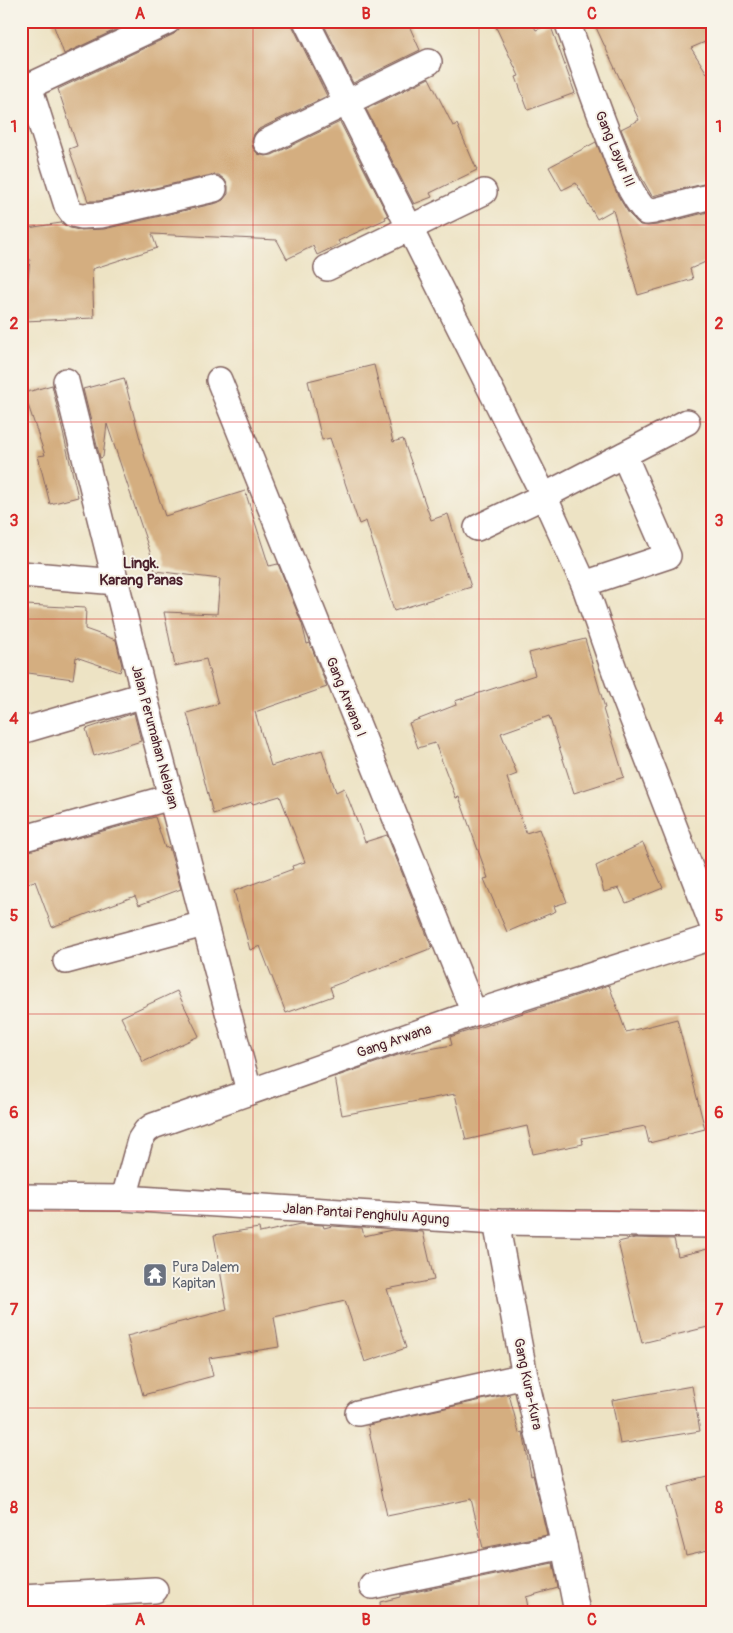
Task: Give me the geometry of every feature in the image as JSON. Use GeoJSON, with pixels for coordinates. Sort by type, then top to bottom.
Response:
{"type":"FeatureCollection","features":[{"type":"Feature","properties":{"kind":"street"},"geometry":{"type":"LineString","coordinates":[[168,21],[25,88],[67,206],[73,214],[82,216],[110,214],[214,189]]}},
{"type":"Feature","properties":{"kind":"street"},"geometry":{"type":"LineString","coordinates":[[306,21],[544,496],[584,584],[712,924]]}},
{"type":"Feature","properties":{"kind":"street","name":"Gang Layur III"},"geometry":{"type":"LineString","coordinates":[[567,21],[622,171],[641,206],[646,212],[654,211],[712,196]]}},
{"type":"Feature","properties":{"kind":"street"},"geometry":{"type":"LineString","coordinates":[[266,142],[429,62]]}},
{"type":"Feature","properties":{"kind":"street"},"geometry":{"type":"LineString","coordinates":[[327,268],[484,192]]}},
{"type":"Feature","properties":{"kind":"street","name":"Gang Arwana I"},"geometry":{"type":"LineString","coordinates":[[219,380],[474,1014]]}},
{"type":"Feature","properties":{"kind":"street","name":"Jalan Perumahan Nelayan"},"geometry":{"type":"LineString","coordinates":[[66,381],[144,695],[249,1091]]}},
{"type":"Feature","properties":{"kind":"street"},"geometry":{"type":"LineString","coordinates":[[477,528],[544,496],[687,422]]}},
{"type":"Feature","properties":{"kind":"street"},"geometry":{"type":"LineString","coordinates":[[584,584],[668,556],[624,455]]}},
{"type":"Feature","properties":{"kind":"street"},"geometry":{"type":"LineString","coordinates":[[21,574],[116,582]]}},
{"type":"Feature","properties":{"kind":"street"},"geometry":{"type":"LineString","coordinates":[[21,731],[144,695]]}},
{"type":"Feature","properties":{"kind":"street"},"geometry":{"type":"LineString","coordinates":[[21,839],[171,797]]}},
{"type":"Feature","properties":{"kind":"street"},"geometry":{"type":"LineString","coordinates":[[66,961],[204,924]]}},
{"type":"Feature","properties":{"kind":"street","name":"Gang Arwana"},"geometry":{"type":"LineString","coordinates":[[124,1198],[140,1140],[146,1131],[153,1126],[474,1014],[712,937]]}},
{"type":"Feature","properties":{"kind":"street","name":"Jalan Pantai Penghulu Agung"},"geometry":{"type":"LineString","coordinates":[[21,1197],[124,1198],[496,1222],[712,1225]]}},
{"type":"Feature","properties":{"kind":"street","name":"Gang Kura-Kura"},"geometry":{"type":"LineString","coordinates":[[496,1222],[525,1376],[564,1546],[577,1612]]}},
{"type":"Feature","properties":{"kind":"street"},"geometry":{"type":"LineString","coordinates":[[358,1413],[525,1376]]}},
{"type":"Feature","properties":{"kind":"street"},"geometry":{"type":"LineString","coordinates":[[372,1586],[564,1546]]}},
{"type":"Feature","properties":{"kind":"street"},"geometry":{"type":"LineString","coordinates":[[21,1597],[155,1590]]}},
{"type":"Feature","properties":{"kind":"building"},"geometry":{"type":"Polygon","coordinates":[[[52,21],[114,21],[117,29],[64,54],[52,21]]]}},
{"type":"Feature","properties":{"kind":"building"},"geometry":{"type":"Polygon","coordinates":[[[197,21],[292,21],[293,27],[327,96],[259,129],[254,134],[253,148],[258,154],[272,155],[340,122],[388,216],[385,217],[386,219],[338,241],[340,244],[317,255],[313,246],[287,259],[277,240],[152,234],[157,248],[92,269],[94,318],[24,321],[30,259],[21,258],[21,229],[61,223],[79,230],[104,229],[217,203],[228,194],[228,186],[225,180],[219,175],[211,175],[99,201],[88,201],[69,149],[77,146],[58,89],[174,34],[181,27],[197,21]]]}},
{"type":"Feature","properties":{"kind":"building"},"geometry":{"type":"Polygon","coordinates":[[[322,21],[407,21],[420,50],[353,83],[322,21]]]}},
{"type":"Feature","properties":{"kind":"building"},"geometry":{"type":"Polygon","coordinates":[[[493,21],[531,21],[536,30],[550,24],[575,93],[528,110],[516,77],[519,76],[493,21]]]}},
{"type":"Feature","properties":{"kind":"building"},"geometry":{"type":"Polygon","coordinates":[[[593,21],[712,21],[712,39],[691,48],[712,81],[712,182],[652,196],[640,175],[621,129],[639,120],[593,21]]]}},
{"type":"Feature","properties":{"kind":"building"},"geometry":{"type":"Polygon","coordinates":[[[429,78],[453,126],[457,124],[477,170],[430,193],[432,197],[414,204],[366,109],[429,78]]]}},
{"type":"Feature","properties":{"kind":"building"},"geometry":{"type":"Polygon","coordinates":[[[596,142],[618,196],[629,214],[640,225],[657,225],[712,211],[712,259],[690,269],[693,279],[638,295],[613,210],[597,219],[576,183],[562,190],[549,167],[596,142]]]}},
{"type":"Feature","properties":{"kind":"building"},"geometry":{"type":"Polygon","coordinates":[[[374,365],[393,442],[403,439],[431,520],[448,514],[471,587],[394,611],[366,521],[359,524],[330,438],[322,440],[308,381],[374,365]]]}},
{"type":"Feature","properties":{"kind":"building"},"geometry":{"type":"Polygon","coordinates":[[[124,378],[145,458],[165,516],[245,491],[269,566],[278,564],[302,624],[307,644],[310,643],[327,687],[255,712],[271,766],[322,750],[336,792],[344,788],[365,842],[387,835],[432,948],[330,987],[333,996],[286,1013],[260,946],[250,950],[234,891],[293,869],[292,866],[305,862],[280,796],[213,814],[187,713],[218,704],[206,659],[175,666],[164,612],[217,614],[220,579],[155,571],[107,424],[103,457],[100,458],[83,389],[124,378]]]}},
{"type":"Feature","properties":{"kind":"building"},"geometry":{"type":"Polygon","coordinates":[[[52,385],[78,497],[50,504],[38,456],[45,455],[24,393],[52,385]]]}},
{"type":"Feature","properties":{"kind":"building"},"geometry":{"type":"Polygon","coordinates":[[[25,605],[86,608],[85,629],[116,640],[122,666],[120,672],[76,657],[73,679],[21,672],[25,605]]]}},
{"type":"Feature","properties":{"kind":"building"},"geometry":{"type":"Polygon","coordinates":[[[585,639],[605,708],[603,709],[624,777],[574,793],[549,716],[501,733],[517,774],[507,778],[526,833],[539,829],[567,902],[554,906],[556,911],[507,932],[484,879],[488,878],[459,797],[456,798],[435,743],[418,748],[409,723],[456,705],[455,701],[535,675],[529,653],[585,639]]]}},
{"type":"Feature","properties":{"kind":"building"},"geometry":{"type":"Polygon","coordinates":[[[134,713],[141,741],[94,756],[86,729],[134,713]]]}},
{"type":"Feature","properties":{"kind":"building"},"geometry":{"type":"Polygon","coordinates":[[[155,817],[165,848],[169,847],[181,889],[139,905],[135,896],[52,927],[35,881],[21,885],[21,853],[155,817]]]}},
{"type":"Feature","properties":{"kind":"building"},"geometry":{"type":"Polygon","coordinates":[[[643,843],[663,888],[626,903],[619,888],[604,892],[596,866],[643,843]]]}},
{"type":"Feature","properties":{"kind":"building"},"geometry":{"type":"Polygon","coordinates":[[[609,985],[626,1032],[677,1019],[705,1129],[649,1143],[645,1126],[582,1138],[583,1144],[533,1154],[527,1126],[466,1140],[455,1094],[342,1115],[335,1077],[401,1054],[452,1045],[450,1037],[609,985]]]}},
{"type":"Feature","properties":{"kind":"building"},"geometry":{"type":"Polygon","coordinates":[[[177,991],[199,1036],[143,1062],[121,1017],[177,991]]]}},
{"type":"Feature","properties":{"kind":"building"},"geometry":{"type":"Polygon","coordinates":[[[300,1224],[323,1225],[324,1228],[332,1226],[362,1228],[364,1236],[392,1230],[423,1232],[434,1280],[387,1289],[406,1348],[365,1362],[345,1301],[274,1317],[279,1347],[209,1358],[213,1376],[143,1395],[127,1336],[227,1310],[214,1235],[259,1228],[260,1233],[300,1224]]]}},
{"type":"Feature","properties":{"kind":"building"},"geometry":{"type":"Polygon","coordinates":[[[635,1238],[674,1239],[678,1256],[712,1248],[712,1326],[642,1343],[618,1242],[635,1238]]]}},
{"type":"Feature","properties":{"kind":"building"},"geometry":{"type":"Polygon","coordinates":[[[692,1386],[700,1431],[620,1444],[612,1400],[692,1386]]]}},
{"type":"Feature","properties":{"kind":"building"},"geometry":{"type":"Polygon","coordinates":[[[509,1394],[519,1433],[523,1432],[531,1476],[533,1475],[547,1535],[483,1548],[471,1499],[387,1516],[368,1425],[509,1394]]]}},
{"type":"Feature","properties":{"kind":"building"},"geometry":{"type":"Polygon","coordinates":[[[712,1476],[712,1549],[686,1555],[668,1487],[712,1476]]]}},
{"type":"Feature","properties":{"kind":"building"},"geometry":{"type":"Polygon","coordinates":[[[553,1563],[558,1588],[526,1597],[529,1612],[381,1612],[380,1602],[400,1597],[400,1595],[553,1563]]]}},
{"type":"Feature","properties":{"kind":"place","name":"Pura Dalem Kapitan"},"geometry":{"type":"Point","coordinates":[155,1275]}},
{"type":"Feature","properties":{"kind":"district","name":"Lingk. Karang Panas"},"geometry":{"type":"Point","coordinates":[141,572]}}]}
